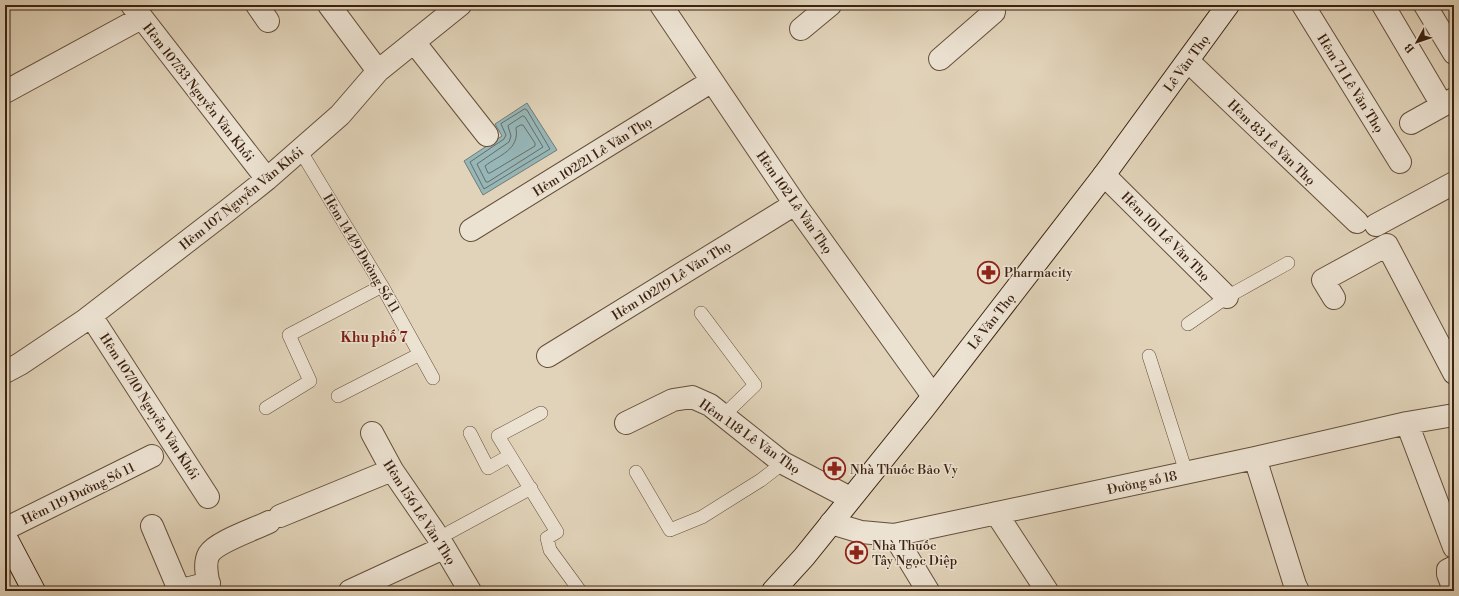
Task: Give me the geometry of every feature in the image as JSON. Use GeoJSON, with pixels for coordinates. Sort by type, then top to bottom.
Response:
{"type":"FeatureCollection","features":[{"type":"Feature","properties":{"kind":"street"},"geometry":{"type":"LineString","coordinates":[[329,5],[378,70]]}},
{"type":"Feature","properties":{"kind":"street","name":"Hẻm 107 Nguyễn Văn Khối"},"geometry":{"type":"LineString","coordinates":[[5,372],[20,364],[91,316],[267,179],[340,115],[378,70],[460,5]]}},
{"type":"Feature","properties":{"kind":"street","name":"Hẻm 102 Lê Văn Thọ"},"geometry":{"type":"LineString","coordinates":[[661,5],[795,204],[933,396]]}},
{"type":"Feature","properties":{"kind":"street"},"geometry":{"type":"LineString","coordinates":[[801,29],[830,5]]}},
{"type":"Feature","properties":{"kind":"street"},"geometry":{"type":"LineString","coordinates":[[940,59],[994,12],[989,5]]}},
{"type":"Feature","properties":{"kind":"street","name":"Lê Văn Thọ"},"geometry":{"type":"LineString","coordinates":[[773,591],[804,557],[933,396],[1104,175],[1228,5]]}},
{"type":"Feature","properties":{"kind":"street","name":"Hẻm 71 Lê Văn Thọ"},"geometry":{"type":"LineString","coordinates":[[1303,5],[1400,162]]}},
{"type":"Feature","properties":{"kind":"street"},"geometry":{"type":"LineString","coordinates":[[1383,5],[1448,102],[1411,123]]}},
{"type":"Feature","properties":{"kind":"street"},"geometry":{"type":"LineString","coordinates":[[1425,5],[1454,53]]}},
{"type":"Feature","properties":{"kind":"street"},"geometry":{"type":"LineString","coordinates":[[5,92],[137,11]]}},
{"type":"Feature","properties":{"kind":"street","name":"Hẻm 107/33 Nguyễn Văn Khối"},"geometry":{"type":"LineString","coordinates":[[137,11],[267,179]]}},
{"type":"Feature","properties":{"kind":"street"},"geometry":{"type":"LineString","coordinates":[[414,42],[487,135]]}},
{"type":"Feature","properties":{"kind":"street","name":"Hẻm 83 Lê Văn Thọ"},"geometry":{"type":"LineString","coordinates":[[1188,61],[1366,224]]}},
{"type":"Feature","properties":{"kind":"street","name":"Hẻm 102/21 Lê Văn Thọ"},"geometry":{"type":"LineString","coordinates":[[471,230],[712,81]]}},
{"type":"Feature","properties":{"kind":"street","name":"Hẻm 101 Lê Văn Thọ"},"geometry":{"type":"LineString","coordinates":[[1104,175],[1227,297]]}},
{"type":"Feature","properties":{"kind":"street"},"geometry":{"type":"LineString","coordinates":[[1366,224],[1454,183]]}},
{"type":"Feature","properties":{"kind":"street","name":"Hẻm 102/19 Lê Văn Thọ"},"geometry":{"type":"LineString","coordinates":[[548,356],[795,204]]}},
{"type":"Feature","properties":{"kind":"street"},"geometry":{"type":"LineString","coordinates":[[1334,298],[1323,280],[1387,245],[1454,373]]}},
{"type":"Feature","properties":{"kind":"street","name":"Hẻm 107/10 Nguyễn Văn Khối"},"geometry":{"type":"LineString","coordinates":[[91,316],[208,497]]}},
{"type":"Feature","properties":{"kind":"street","name":"Hẻm 118 Lê Văn Thọ"},"geometry":{"type":"LineString","coordinates":[[626,423],[673,400],[692,397],[710,405],[783,463],[850,498]]}},
{"type":"Feature","properties":{"kind":"street","name":"Đường số 18"},"geometry":{"type":"LineString","coordinates":[[831,523],[861,532],[894,535],[1255,458],[1407,423],[1454,415]]}},
{"type":"Feature","properties":{"kind":"street"},"geometry":{"type":"LineString","coordinates":[[1407,423],[1454,547]]}},
{"type":"Feature","properties":{"kind":"street","name":"Hẻm 156 Lê Văn Thọ"},"geometry":{"type":"LineString","coordinates":[[372,433],[392,470],[438,537],[447,540],[470,591]]}},
{"type":"Feature","properties":{"kind":"street","name":"Hẻm 119 Đường Số 11"},"geometry":{"type":"LineString","coordinates":[[5,529],[152,456]]}},
{"type":"Feature","properties":{"kind":"street"},"geometry":{"type":"LineString","coordinates":[[1255,458],[1298,591]]}},
{"type":"Feature","properties":{"kind":"street"},"geometry":{"type":"LineString","coordinates":[[152,526],[179,588],[182,590],[209,587],[206,566],[208,555],[217,546],[275,519],[392,470]]}},
{"type":"Feature","properties":{"kind":"street"},"geometry":{"type":"LineString","coordinates":[[996,513],[1047,591]]}},
{"type":"Feature","properties":{"kind":"street"},"geometry":{"type":"LineString","coordinates":[[894,535],[928,591]]}},
{"type":"Feature","properties":{"kind":"street"},"geometry":{"type":"LineString","coordinates":[[5,536],[34,591]]}},
{"type":"Feature","properties":{"kind":"street"},"geometry":{"type":"LineString","coordinates":[[350,591],[447,540]]}},
{"type":"Feature","properties":{"kind":"street"},"geometry":{"type":"LineString","coordinates":[[1454,567],[1448,570],[1454,590]]}},
{"type":"Feature","properties":{"kind":"lane","name":"Hẻm 144/9 Đường Số 11"},"geometry":{"type":"LineString","coordinates":[[300,150],[382,286],[433,378]]}},
{"type":"Feature","properties":{"kind":"lane"},"geometry":{"type":"LineString","coordinates":[[1366,224],[1387,245]]}},
{"type":"Feature","properties":{"kind":"lane"},"geometry":{"type":"LineString","coordinates":[[1188,324],[1227,297],[1288,263]]}},
{"type":"Feature","properties":{"kind":"lane"},"geometry":{"type":"LineString","coordinates":[[266,408],[310,381],[289,335],[382,286]]}},
{"type":"Feature","properties":{"kind":"lane"},"geometry":{"type":"LineString","coordinates":[[701,313],[755,385],[723,416]]}},
{"type":"Feature","properties":{"kind":"lane"},"geometry":{"type":"LineString","coordinates":[[338,396],[420,354]]}},
{"type":"Feature","properties":{"kind":"lane"},"geometry":{"type":"LineString","coordinates":[[1150,356],[1186,472]]}},
{"type":"Feature","properties":{"kind":"lane"},"geometry":{"type":"LineString","coordinates":[[541,413],[498,436],[557,532],[547,538],[550,550],[580,591]]}},
{"type":"Feature","properties":{"kind":"lane"},"geometry":{"type":"LineString","coordinates":[[470,433],[488,468],[509,456]]}},
{"type":"Feature","properties":{"kind":"lane"},"geometry":{"type":"LineString","coordinates":[[636,472],[670,530],[702,517],[761,480],[783,463]]}},
{"type":"Feature","properties":{"kind":"lane"},"geometry":{"type":"LineString","coordinates":[[447,540],[530,488]]}},
{"type":"Feature","properties":{"kind":"water"},"geometry":{"type":"Polygon","coordinates":[[[527,103],[557,150],[483,195],[464,161],[502,136],[495,124],[527,103]]]}},
{"type":"Feature","properties":{"kind":"place","name":"Pharmacity"},"geometry":{"type":"Point","coordinates":[989,272]}},
{"type":"Feature","properties":{"kind":"place","name":"Nhà Thuốc Bảo Vy"},"geometry":{"type":"Point","coordinates":[835,469]}},
{"type":"Feature","properties":{"kind":"place","name":"Nhà Thuốc Tây Ngọc Diệp"},"geometry":{"type":"Point","coordinates":[856,552]}},
{"type":"Feature","properties":{"kind":"district","name":"Khu phố 7"},"geometry":{"type":"Point","coordinates":[374,337]}}]}
